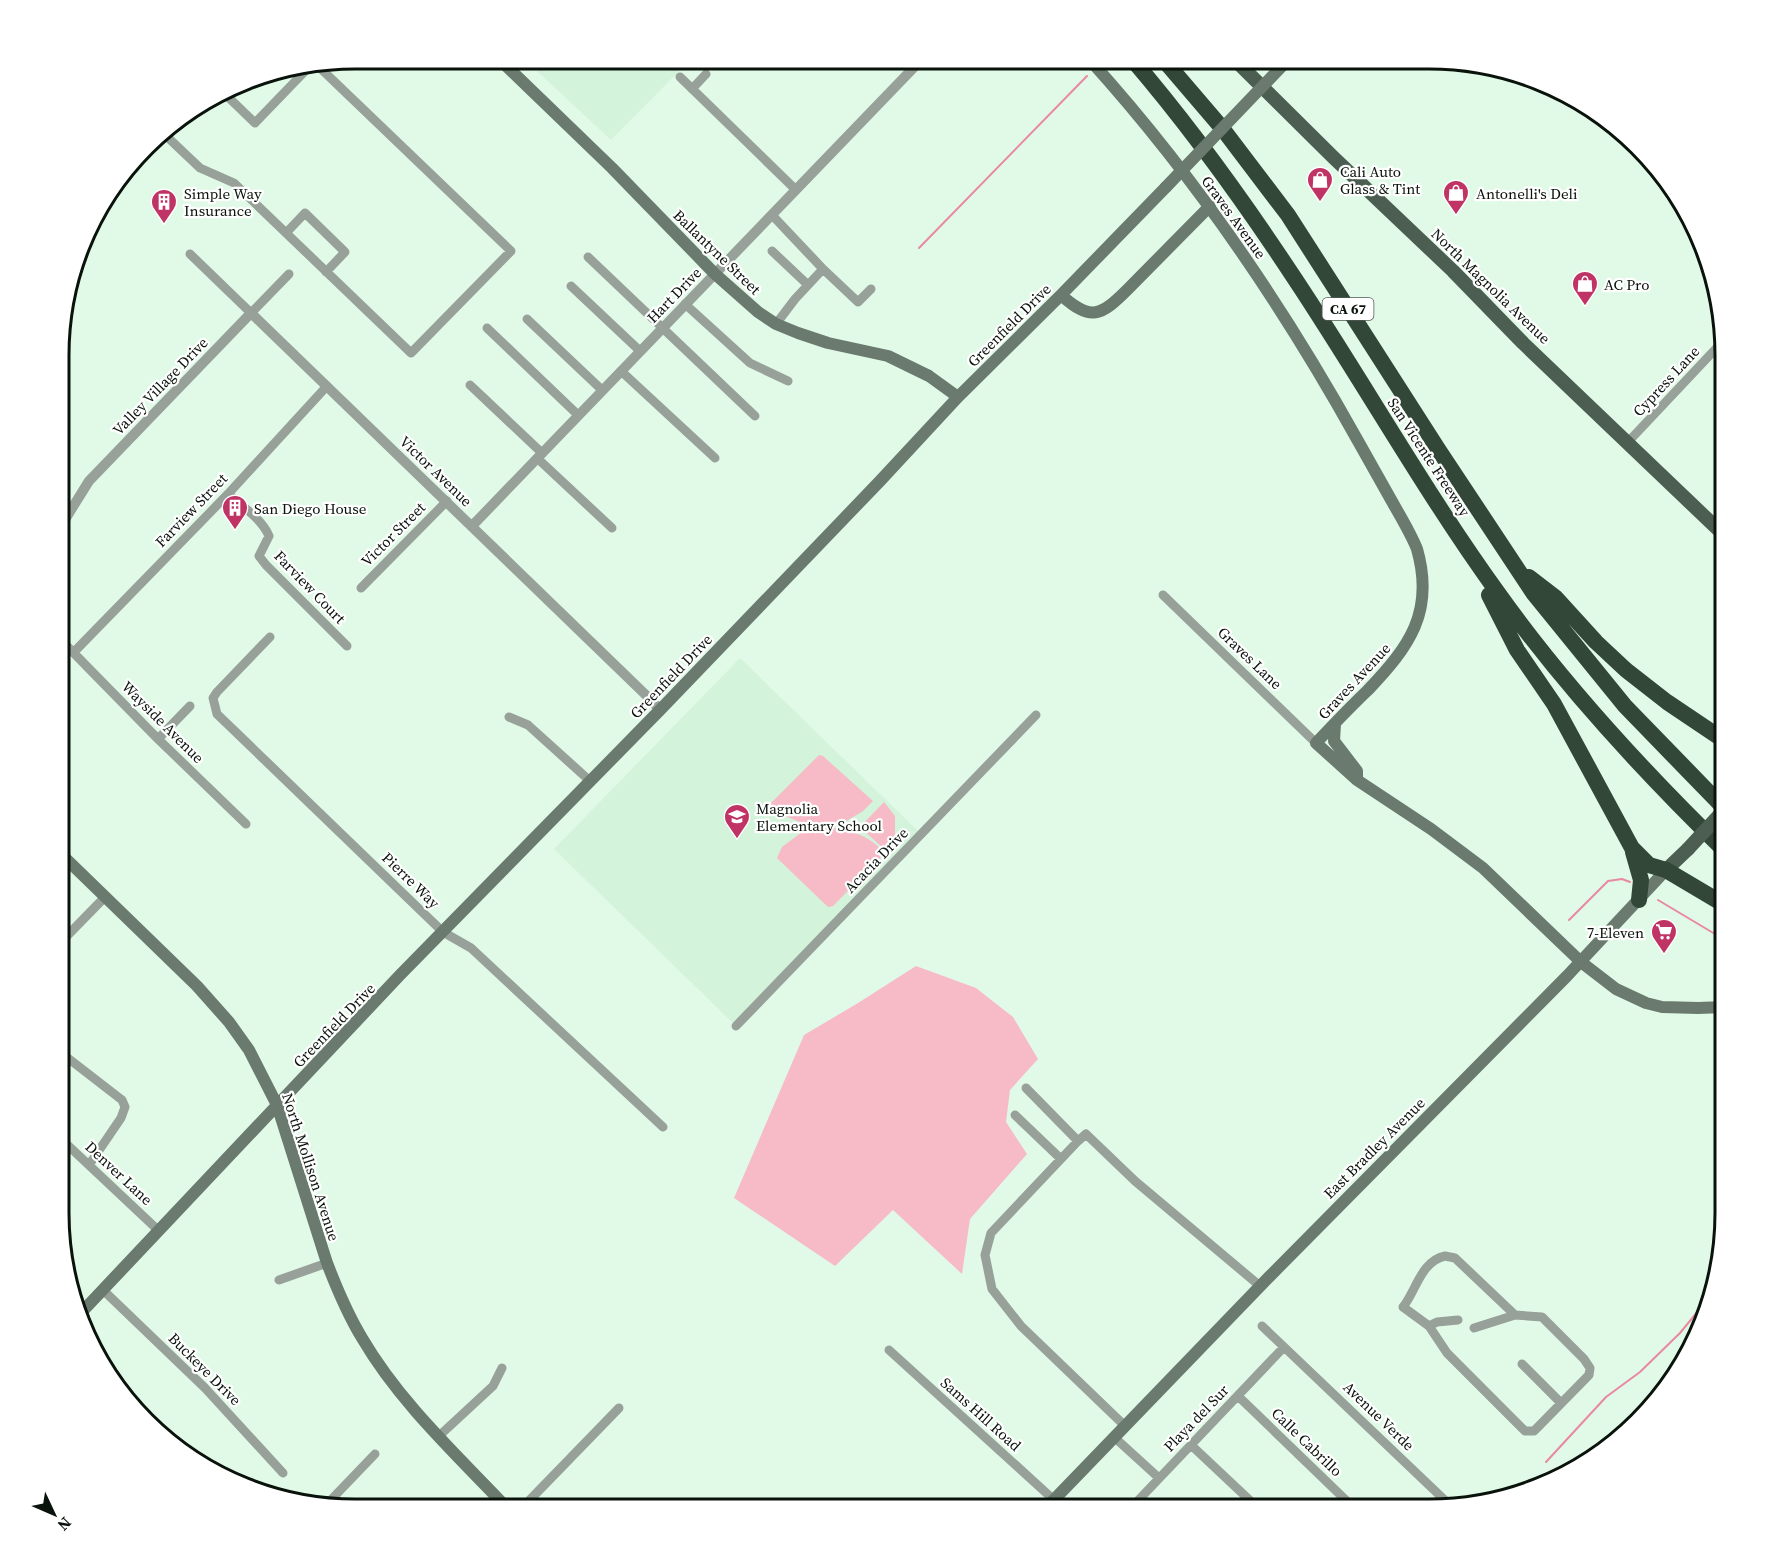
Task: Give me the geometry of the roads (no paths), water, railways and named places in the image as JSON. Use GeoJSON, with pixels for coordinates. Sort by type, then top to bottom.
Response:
{"type":"FeatureCollection","features":[{"type":"Feature","properties":{"kind":"highway","name":"San Vicente Freeway"},"geometry":{"type":"LineString","coordinates":[[1141,69],[1240,196],[1498,594],[1595,716],[1637,763],[1715,841]]}},
{"type":"Feature","properties":{"kind":"highway","name":"San Vicente Freeway"},"geometry":{"type":"LineString","coordinates":[[1172,69],[1215,119],[1288,215],[1431,439],[1534,594],[1625,706],[1715,799]]}},
{"type":"Feature","properties":{"kind":"highway"},"geometry":{"type":"LineString","coordinates":[[1463,543],[1517,650],[1554,704],[1632,848],[1641,880],[1639,900]]}},
{"type":"Feature","properties":{"kind":"highway"},"geometry":{"type":"LineString","coordinates":[[1518,570],[1555,597],[1596,642],[1626,670],[1667,702],[1715,734]]}},
{"type":"Feature","properties":{"kind":"highway"},"geometry":{"type":"LineString","coordinates":[[1632,848],[1649,865],[1666,870],[1715,899]]}},
{"type":"Feature","properties":{"kind":"main road","name":"Ballantyne Street"},"geometry":{"type":"LineString","coordinates":[[509,69],[715,273],[758,312],[776,324],[798,333],[828,343],[888,356],[929,376],[958,397]]}},
{"type":"Feature","properties":{"kind":"main road","name":"Graves Avenue"},"geometry":{"type":"LineString","coordinates":[[1098,69],[1147,126],[1210,206],[1269,292],[1334,397],[1407,528],[1419,556],[1423,596],[1417,622],[1407,645],[1392,665],[1316,743]]}},
{"type":"Feature","properties":{"kind":"main road","name":"North Magnolia Avenue"},"geometry":{"type":"LineString","coordinates":[[1244,69],[1715,526]]}},
{"type":"Feature","properties":{"kind":"main road","name":"Greenfield Drive"},"geometry":{"type":"LineString","coordinates":[[85,1308],[442,932],[880,482],[958,397],[1061,295],[1279,69]]}},
{"type":"Feature","properties":{"kind":"main road"},"geometry":{"type":"LineString","coordinates":[[1061,295],[1076,308],[1086,312],[1095,312],[1108,307],[1210,206]]}},
{"type":"Feature","properties":{"kind":"main road"},"geometry":{"type":"LineString","coordinates":[[1335,724],[1334,741],[1357,771],[1357,780]]}},
{"type":"Feature","properties":{"kind":"main road"},"geometry":{"type":"LineString","coordinates":[[1316,743],[1357,780],[1483,868],[1581,962],[1616,989],[1646,1003],[1671,1008],[1715,1007]]}},
{"type":"Feature","properties":{"kind":"main road","name":"East Bradley Avenue"},"geometry":{"type":"LineString","coordinates":[[1055,1499],[1260,1286],[1581,962],[1715,820]]}},
{"type":"Feature","properties":{"kind":"main road","name":"North Mollison Avenue"},"geometry":{"type":"LineString","coordinates":[[69,862],[196,986],[229,1022],[249,1050],[277,1104],[327,1263],[362,1338],[420,1416],[499,1499]]}},
{"type":"Feature","properties":{"kind":"street","name":"Hart Drive"},"geometry":{"type":"LineString","coordinates":[[471,526],[912,69]]}},
{"type":"Feature","properties":{"kind":"street"},"geometry":{"type":"LineString","coordinates":[[168,138],[200,168],[234,183],[411,353],[511,251],[323,71]]}},
{"type":"Feature","properties":{"kind":"street"},"geometry":{"type":"LineString","coordinates":[[229,98],[255,123],[303,73]]}},
{"type":"Feature","properties":{"kind":"street"},"geometry":{"type":"LineString","coordinates":[[692,89],[706,74]]}},
{"type":"Feature","properties":{"kind":"street"},"geometry":{"type":"LineString","coordinates":[[680,77],[796,190]]}},
{"type":"Feature","properties":{"kind":"street"},"geometry":{"type":"LineString","coordinates":[[286,233],[305,213],[345,252],[326,272]]}},
{"type":"Feature","properties":{"kind":"street"},"geometry":{"type":"LineString","coordinates":[[772,215],[858,302],[871,289]]}},
{"type":"Feature","properties":{"kind":"street"},"geometry":{"type":"LineString","coordinates":[[772,251],[808,285]]}},
{"type":"Feature","properties":{"kind":"street","name":"Victor Avenue"},"geometry":{"type":"LineString","coordinates":[[190,254],[660,710]]}},
{"type":"Feature","properties":{"kind":"street"},"geometry":{"type":"LineString","coordinates":[[588,257],[755,416]]}},
{"type":"Feature","properties":{"kind":"street"},"geometry":{"type":"LineString","coordinates":[[776,324],[823,269]]}},
{"type":"Feature","properties":{"kind":"street","name":"Valley Village Drive"},"geometry":{"type":"LineString","coordinates":[[69,513],[89,481],[289,274]]}},
{"type":"Feature","properties":{"kind":"street"},"geometry":{"type":"LineString","coordinates":[[571,286],[640,351]]}},
{"type":"Feature","properties":{"kind":"street"},"geometry":{"type":"LineString","coordinates":[[686,304],[750,363],[788,381]]}},
{"type":"Feature","properties":{"kind":"street"},"geometry":{"type":"LineString","coordinates":[[527,319],[602,390]]}},
{"type":"Feature","properties":{"kind":"street"},"geometry":{"type":"LineString","coordinates":[[487,328],[578,415]]}},
{"type":"Feature","properties":{"kind":"street","name":"Cypress Lane"},"geometry":{"type":"LineString","coordinates":[[1628,442],[1715,350]]}},
{"type":"Feature","properties":{"kind":"street"},"geometry":{"type":"LineString","coordinates":[[621,371],[715,458]]}},
{"type":"Feature","properties":{"kind":"street"},"geometry":{"type":"LineString","coordinates":[[470,385],[612,528]]}},
{"type":"Feature","properties":{"kind":"street","name":"Farview Street"},"geometry":{"type":"LineString","coordinates":[[74,652],[228,494],[327,386]]}},
{"type":"Feature","properties":{"kind":"street","name":"Farview Court"},"geometry":{"type":"LineString","coordinates":[[228,494],[267,531],[269,536],[259,556],[266,565],[347,646]]}},
{"type":"Feature","properties":{"kind":"street","name":"Victor Street"},"geometry":{"type":"LineString","coordinates":[[361,588],[447,501]]}},
{"type":"Feature","properties":{"kind":"street","name":"Graves Lane"},"geometry":{"type":"LineString","coordinates":[[1163,595],[1316,743]]}},
{"type":"Feature","properties":{"kind":"street","name":"Pierre Way"},"geometry":{"type":"LineString","coordinates":[[270,637],[217,692],[213,698],[217,714],[442,932],[471,948],[663,1127]]}},
{"type":"Feature","properties":{"kind":"street","name":"Wayside Avenue"},"geometry":{"type":"LineString","coordinates":[[69,647],[158,739],[246,824]]}},
{"type":"Feature","properties":{"kind":"street"},"geometry":{"type":"LineString","coordinates":[[158,739],[190,706]]}},
{"type":"Feature","properties":{"kind":"street","name":"Acacia Drive"},"geometry":{"type":"LineString","coordinates":[[736,1026],[1036,715]]}},
{"type":"Feature","properties":{"kind":"street"},"geometry":{"type":"LineString","coordinates":[[509,717],[528,725],[590,781]]}},
{"type":"Feature","properties":{"kind":"street"},"geometry":{"type":"LineString","coordinates":[[69,934],[105,897]]}},
{"type":"Feature","properties":{"kind":"street"},"geometry":{"type":"LineString","coordinates":[[69,1059],[122,1100],[125,1107],[121,1118],[89,1165]]}},
{"type":"Feature","properties":{"kind":"street"},"geometry":{"type":"LineString","coordinates":[[1026,1088],[1078,1141]]}},
{"type":"Feature","properties":{"kind":"street"},"geometry":{"type":"LineString","coordinates":[[1015,1115],[1061,1159]]}},
{"type":"Feature","properties":{"kind":"street"},"geometry":{"type":"LineString","coordinates":[[1125,1426],[1022,1326],[992,1289],[985,1255],[991,1233],[1078,1141],[1086,1134],[1143,1187],[1260,1286]]}},
{"type":"Feature","properties":{"kind":"street","name":"Denver Lane"},"geometry":{"type":"LineString","coordinates":[[69,1146],[159,1231]]}},
{"type":"Feature","properties":{"kind":"street"},"geometry":{"type":"LineString","coordinates":[[1474,1328],[1515,1315],[1542,1317],[1590,1368],[1589,1375],[1534,1431],[1525,1431],[1447,1353],[1429,1326],[1403,1307],[1421,1274],[1438,1257],[1445,1256],[1455,1258],[1515,1315]]}},
{"type":"Feature","properties":{"kind":"street"},"geometry":{"type":"LineString","coordinates":[[279,1280],[327,1263]]}},
{"type":"Feature","properties":{"kind":"street","name":"Buckeye Drive"},"geometry":{"type":"LineString","coordinates":[[103,1290],[205,1388],[283,1473]]}},
{"type":"Feature","properties":{"kind":"street"},"geometry":{"type":"LineString","coordinates":[[1429,1326],[1437,1322],[1458,1320]]}},
{"type":"Feature","properties":{"kind":"street","name":"Avenue Verde"},"geometry":{"type":"LineString","coordinates":[[1262,1326],[1442,1498]]}},
{"type":"Feature","properties":{"kind":"street","name":"Playa del Sur"},"geometry":{"type":"LineString","coordinates":[[1141,1499],[1284,1347]]}},
{"type":"Feature","properties":{"kind":"street","name":"Sams Hill Road"},"geometry":{"type":"LineString","coordinates":[[889,1350],[1053,1499]]}},
{"type":"Feature","properties":{"kind":"street"},"geometry":{"type":"LineString","coordinates":[[1522,1364],[1561,1403]]}},
{"type":"Feature","properties":{"kind":"street"},"geometry":{"type":"LineString","coordinates":[[439,1436],[493,1386],[502,1368]]}},
{"type":"Feature","properties":{"kind":"street","name":"Calle Cabrillo"},"geometry":{"type":"LineString","coordinates":[[1238,1396],[1345,1499]]}},
{"type":"Feature","properties":{"kind":"street"},"geometry":{"type":"LineString","coordinates":[[531,1499],[619,1408]]}},
{"type":"Feature","properties":{"kind":"street"},"geometry":{"type":"LineString","coordinates":[[1114,1437],[1159,1478]]}},
{"type":"Feature","properties":{"kind":"street"},"geometry":{"type":"LineString","coordinates":[[1191,1445],[1248,1499]]}},
{"type":"Feature","properties":{"kind":"street"},"geometry":{"type":"LineString","coordinates":[[333,1498],[375,1454]]}},
{"type":"Feature","properties":{"kind":"waterway"},"geometry":{"type":"LineString","coordinates":[[919,248],[1087,76]]}},
{"type":"Feature","properties":{"kind":"waterway"},"geometry":{"type":"LineString","coordinates":[[1569,920],[1608,881],[1622,879],[1630,882]]}},
{"type":"Feature","properties":{"kind":"waterway"},"geometry":{"type":"LineString","coordinates":[[1658,900],[1715,934]]}},
{"type":"Feature","properties":{"kind":"waterway"},"geometry":{"type":"LineString","coordinates":[[1546,1462],[1606,1397],[1640,1372],[1680,1333],[1697,1312]]}},
{"type":"Feature","properties":{"kind":"place","name":"Cali Auto Glass & Tint"},"geometry":{"type":"Point","coordinates":[1320,203]}},
{"type":"Feature","properties":{"kind":"place","name":"Antonelli's Deli"},"geometry":{"type":"Point","coordinates":[1456,216]}},
{"type":"Feature","properties":{"kind":"place","name":"Simple Way Insurance"},"geometry":{"type":"Point","coordinates":[164,225]}},
{"type":"Feature","properties":{"kind":"place","name":"AC Pro"},"geometry":{"type":"Point","coordinates":[1585,307]}},
{"type":"Feature","properties":{"kind":"place","name":"San Diego House"},"geometry":{"type":"Point","coordinates":[235,531]}},
{"type":"Feature","properties":{"kind":"place","name":"Magnolia Elementary School"},"geometry":{"type":"Point","coordinates":[737,840]}},
{"type":"Feature","properties":{"kind":"place","name":"7-Eleven"},"geometry":{"type":"Point","coordinates":[1664,955]}}]}
